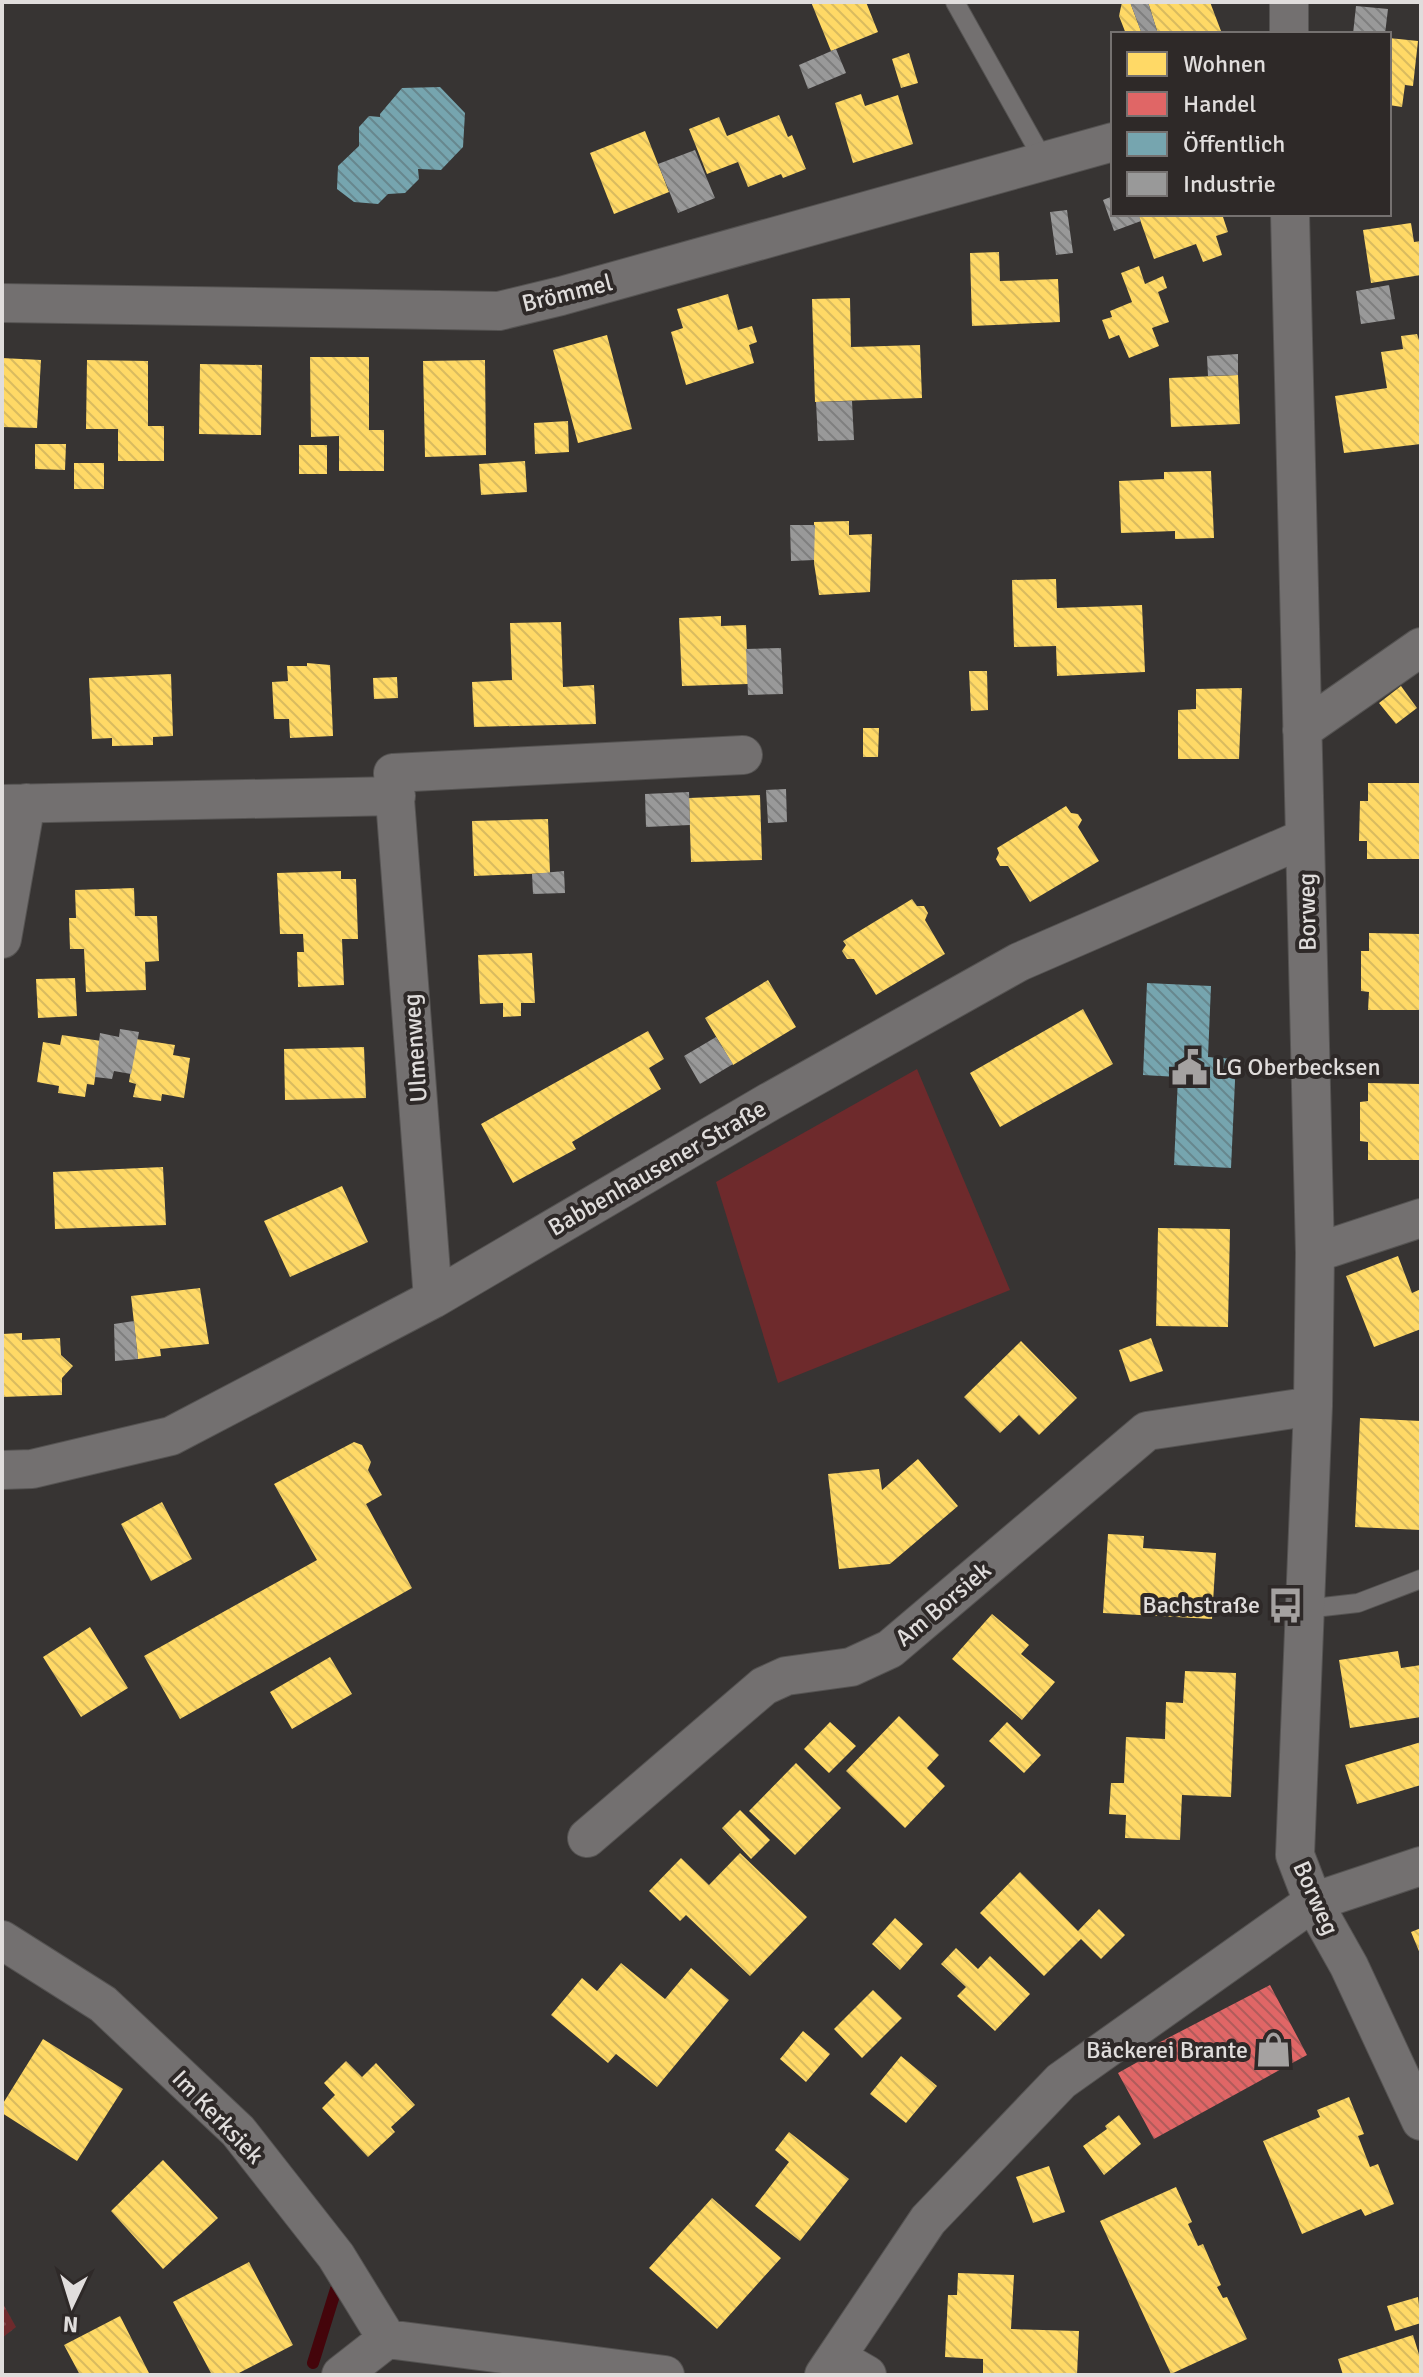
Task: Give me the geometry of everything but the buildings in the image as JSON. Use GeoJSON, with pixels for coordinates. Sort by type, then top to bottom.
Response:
{"type":"FeatureCollection","features":[{"type":"Feature","properties":{"kind":"street"},"geometry":{"type":"LineString","coordinates":[[1289,2],[1289,32]]}},
{"type":"Feature","properties":{"kind":"street","name":"Brömmel"},"geometry":{"type":"LineString","coordinates":[[2,303],[499,311],[1111,143]]}},
{"type":"Feature","properties":{"kind":"street","name":"Borweg"},"geometry":{"type":"LineString","coordinates":[[1290,216],[1315,1253],[1313,1406],[1295,1855],[1313,1902],[1349,1966],[1421,2121]]}},
{"type":"Feature","properties":{"kind":"street"},"geometry":{"type":"LineString","coordinates":[[1302,730],[1421,647]]}},
{"type":"Feature","properties":{"kind":"street"},"geometry":{"type":"LineString","coordinates":[[2,939],[14,803],[396,796],[393,773],[743,755]]}},
{"type":"Feature","properties":{"kind":"street","name":"Ulmenweg"},"geometry":{"type":"LineString","coordinates":[[396,796],[433,1299]]}},
{"type":"Feature","properties":{"kind":"street","name":"Babbenhausener Straße"},"geometry":{"type":"LineString","coordinates":[[2,1470],[32,1469],[171,1436],[433,1299],[769,1102],[1019,962],[1305,838]]}},
{"type":"Feature","properties":{"kind":"street"},"geometry":{"type":"LineString","coordinates":[[1315,1253],[1421,1218]]}},
{"type":"Feature","properties":{"kind":"street","name":"Am Borsiek"},"geometry":{"type":"LineString","coordinates":[[587,1838],[764,1686],[786,1676],[851,1667],[890,1649],[1147,1431],[1313,1406]]}},
{"type":"Feature","properties":{"kind":"street"},"geometry":{"type":"LineString","coordinates":[[843,2369],[928,2220],[1061,2081],[1313,1902],[1421,1866]]}},
{"type":"Feature","properties":{"kind":"street","name":"Im Kerksiek"},"geometry":{"type":"LineString","coordinates":[[2,1940],[103,2004],[238,2131],[336,2256],[387,2339]]}},
{"type":"Feature","properties":{"kind":"street"},"geometry":{"type":"LineString","coordinates":[[341,2375],[387,2339],[665,2375]]}},
{"type":"Feature","properties":{"kind":"lane"},"geometry":{"type":"LineString","coordinates":[[955,2],[1044,161]]}},
{"type":"Feature","properties":{"kind":"lane"},"geometry":{"type":"LineString","coordinates":[[1305,1609],[1358,1603],[1421,1579]]}},
{"type":"Feature","properties":{"kind":"shaded area"},"geometry":{"type":"Polygon","coordinates":[[[917,1069],[1010,1290],[778,1383],[716,1182],[917,1069]]]}},
{"type":"Feature","properties":{"kind":"shaded area"},"geometry":{"type":"Polygon","coordinates":[[[2,2302],[16,2327],[2,2338],[2,2302]]]}},
{"type":"Feature","properties":{"kind":"waterway"},"geometry":{"type":"LineString","coordinates":[[313,2363],[336,2289]]}},
{"type":"Feature","properties":{"kind":"place","name":"LG Oberbecksen"},"geometry":{"type":"Point","coordinates":[1189,1067]}},
{"type":"Feature","properties":{"kind":"place","name":"Bachstraße"},"geometry":{"type":"Point","coordinates":[1286,1605]}},
{"type":"Feature","properties":{"kind":"place","name":"Bäckerei Brante"},"geometry":{"type":"Point","coordinates":[1274,2050]}}]}
